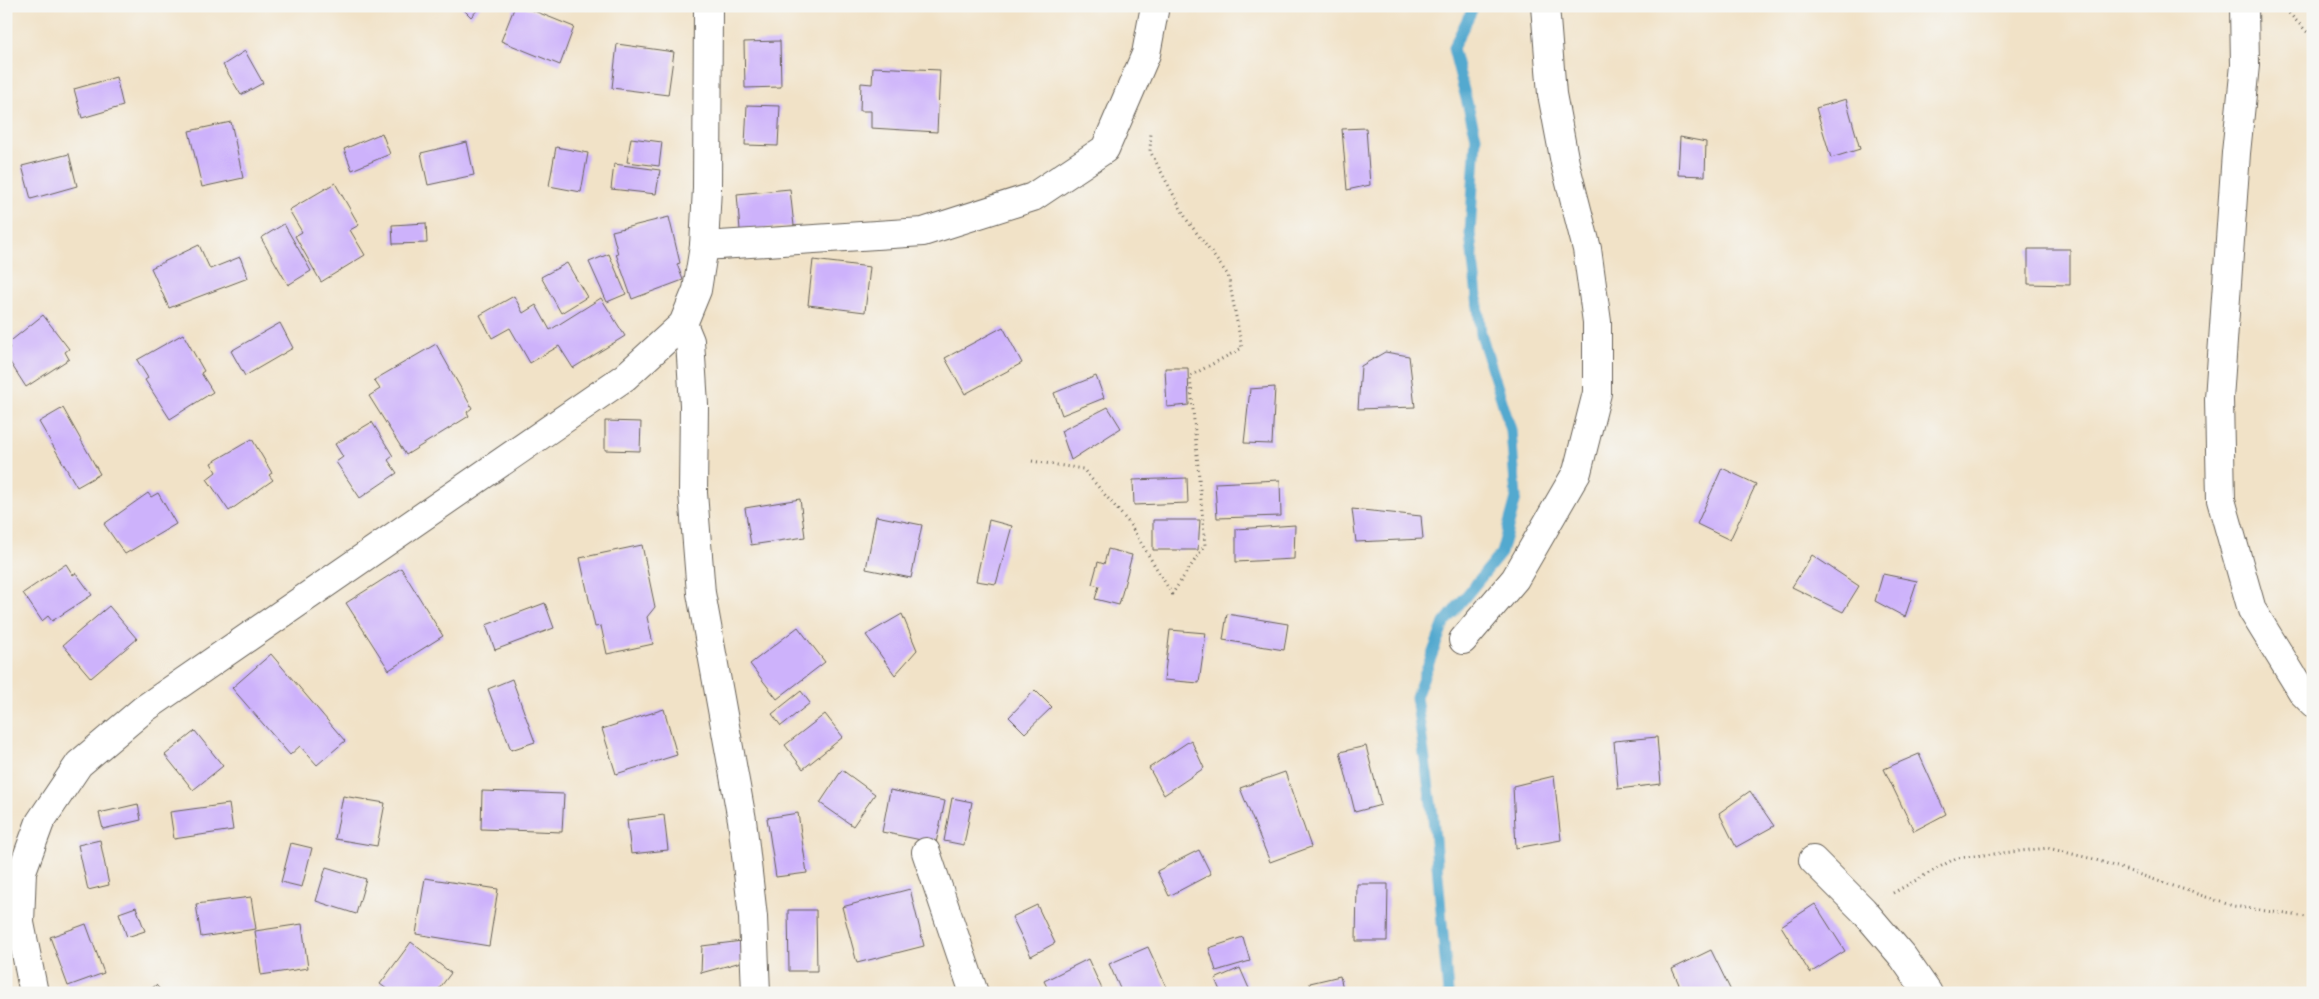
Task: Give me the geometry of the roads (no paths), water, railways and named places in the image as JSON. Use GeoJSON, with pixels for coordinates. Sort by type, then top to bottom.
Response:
{"type":"FeatureCollection","features":[{"type":"Feature","properties":{"kind":"street"},"geometry":{"type":"LineString","coordinates":[[34,993],[20,923],[22,872],[40,822],[79,764],[144,708],[625,377],[684,324],[697,290],[704,246],[707,188],[708,6]]}},
{"type":"Feature","properties":{"kind":"street"},"geometry":{"type":"LineString","coordinates":[[704,246],[923,232],[1034,197],[1105,150],[1146,54],[1155,6]]}},
{"type":"Feature","properties":{"kind":"street"},"geometry":{"type":"LineString","coordinates":[[1463,640],[1515,579],[1577,472],[1597,393],[1597,322],[1588,258],[1565,163],[1552,94],[1545,6]]}},
{"type":"Feature","properties":{"kind":"street"},"geometry":{"type":"LineString","coordinates":[[2244,6],[2245,65],[2233,192],[2219,399],[2221,500],[2252,610],[2303,693],[2313,703]]}},
{"type":"Feature","properties":{"kind":"street"},"geometry":{"type":"LineString","coordinates":[[684,324],[690,341],[694,405],[693,494],[701,593],[742,820],[752,917],[756,993]]}},
{"type":"Feature","properties":{"kind":"street"},"geometry":{"type":"LineString","coordinates":[[926,852],[974,993]]}},
{"type":"Feature","properties":{"kind":"street"},"geometry":{"type":"LineString","coordinates":[[1814,860],[1863,910],[1903,957],[1928,993]]}},
{"type":"Feature","properties":{"kind":"waterway"},"geometry":{"type":"LineString","coordinates":[[1448,993],[1433,817],[1416,697],[1444,623],[1501,553],[1516,498],[1511,430],[1481,334],[1470,233],[1476,137],[1453,48],[1474,6]]}}]}
